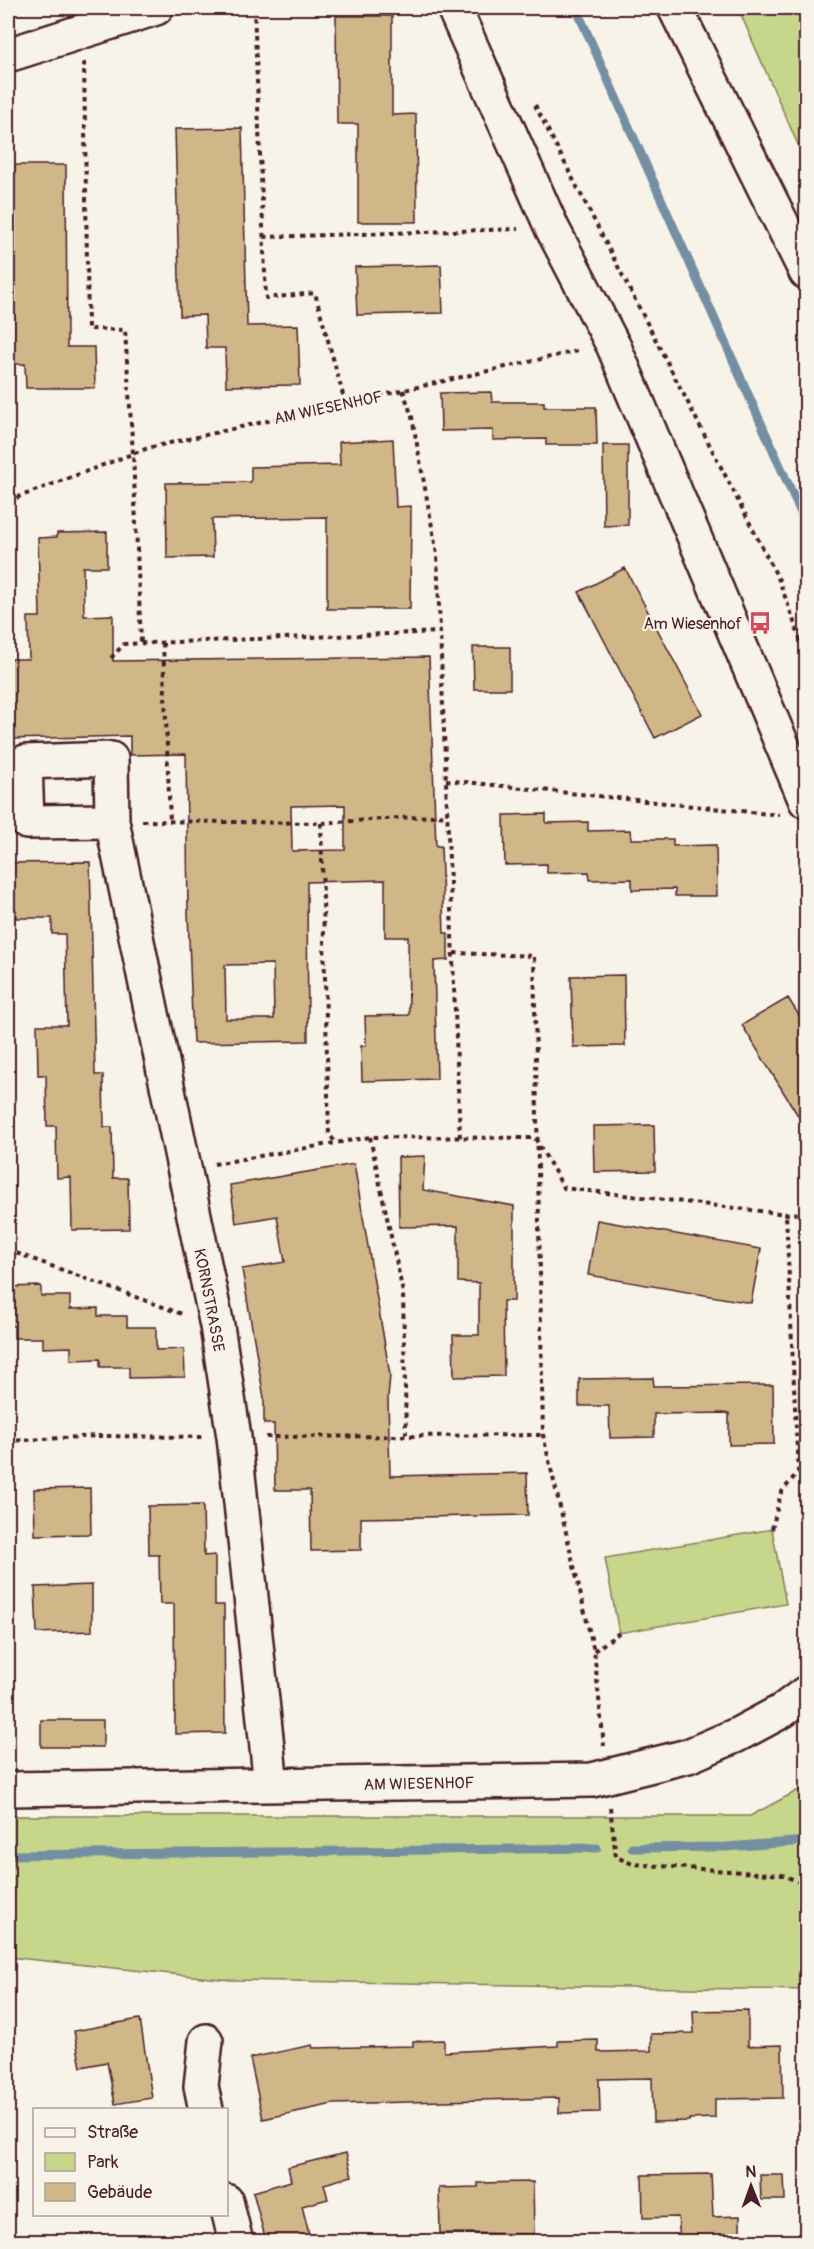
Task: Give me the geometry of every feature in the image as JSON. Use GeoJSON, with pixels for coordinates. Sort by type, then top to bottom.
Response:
{"type":"FeatureCollection","features":[{"type":"Feature","properties":{"kind":"street"},"geometry":{"type":"LineString","coordinates":[[8,55],[156,8]]}},
{"type":"Feature","properties":{"kind":"street"},"geometry":{"type":"LineString","coordinates":[[454,8],[552,228],[614,347],[795,808]]}},
{"type":"Feature","properties":{"kind":"street"},"geometry":{"type":"LineString","coordinates":[[675,8],[807,272]]}},
{"type":"Feature","properties":{"kind":"street","name":"KORNSTRASSE"},"geometry":{"type":"LineString","coordinates":[[112,821],[217,1326],[234,1437],[271,1785]]}},
{"type":"Feature","properties":{"kind":"street","name":"AM WIESENHOF"},"geometry":{"type":"LineString","coordinates":[[9,1789],[592,1780],[609,1790],[737,1735],[782,1711],[807,1692]]}},
{"type":"Feature","properties":{"kind":"street"},"geometry":{"type":"LineString","coordinates":[[206,2041],[201,2086],[206,2108]]}},
{"type":"Feature","properties":{"kind":"street"},"geometry":{"type":"LineString","coordinates":[[228,2212],[233,2241]]}},
{"type":"Feature","properties":{"kind":"path"},"geometry":{"type":"LineString","coordinates":[[254,8],[266,298],[315,293],[345,402]]}},
{"type":"Feature","properties":{"kind":"path"},"geometry":{"type":"LineString","coordinates":[[84,31],[88,329],[124,330],[133,454],[141,644]]}},
{"type":"Feature","properties":{"kind":"path"},"geometry":{"type":"LineString","coordinates":[[534,103],[779,580],[807,655]]}},
{"type":"Feature","properties":{"kind":"path"},"geometry":{"type":"LineString","coordinates":[[264,237],[552,228]]}},
{"type":"Feature","properties":{"kind":"path","name":"AM WIESENHOF"},"geometry":{"type":"LineString","coordinates":[[8,501],[148,448],[570,351],[614,347]]}},
{"type":"Feature","properties":{"kind":"path"},"geometry":{"type":"LineString","coordinates":[[403,390],[412,417],[437,554],[460,1138]]}},
{"type":"Feature","properties":{"kind":"path"},"geometry":{"type":"LineString","coordinates":[[111,658],[124,644],[441,632]]}},
{"type":"Feature","properties":{"kind":"path"},"geometry":{"type":"LineString","coordinates":[[163,643],[171,822]]}},
{"type":"Feature","properties":{"kind":"path"},"geometry":{"type":"LineString","coordinates":[[446,780],[795,808]]}},
{"type":"Feature","properties":{"kind":"path"},"geometry":{"type":"LineString","coordinates":[[112,821],[321,823],[447,815]]}},
{"type":"Feature","properties":{"kind":"path"},"geometry":{"type":"LineString","coordinates":[[321,823],[329,1134],[336,1143]]}},
{"type":"Feature","properties":{"kind":"path"},"geometry":{"type":"LineString","coordinates":[[454,953],[534,956],[543,1435],[594,1652],[615,1857],[633,1864],[783,1875],[807,1885]]}},
{"type":"Feature","properties":{"kind":"path"},"geometry":{"type":"LineString","coordinates":[[183,1170],[370,1137],[536,1138]]}},
{"type":"Feature","properties":{"kind":"path"},"geometry":{"type":"LineString","coordinates":[[370,1137],[403,1293],[406,1434]]}},
{"type":"Feature","properties":{"kind":"path"},"geometry":{"type":"LineString","coordinates":[[536,1138],[564,1188],[786,1214],[807,1213]]}},
{"type":"Feature","properties":{"kind":"path"},"geometry":{"type":"LineString","coordinates":[[772,1528],[781,1493],[798,1472],[786,1214]]}},
{"type":"Feature","properties":{"kind":"path"},"geometry":{"type":"LineString","coordinates":[[8,1250],[217,1326]]}},
{"type":"Feature","properties":{"kind":"path"},"geometry":{"type":"LineString","coordinates":[[8,1441],[99,1436],[543,1435]]}},
{"type":"Feature","properties":{"kind":"path"},"geometry":{"type":"LineString","coordinates":[[8,1508],[9,1789]]}},
{"type":"Feature","properties":{"kind":"path"},"geometry":{"type":"LineString","coordinates":[[594,1652],[619,1634]]}},
{"type":"Feature","properties":{"kind":"green space"},"geometry":{"type":"Polygon","coordinates":[[[738,8],[806,8],[806,163],[738,8]]]}},
{"type":"Feature","properties":{"kind":"green space"},"geometry":{"type":"Polygon","coordinates":[[[772,1529],[786,1604],[619,1633],[605,1558],[772,1529]]]}},
{"type":"Feature","properties":{"kind":"green space"},"geometry":{"type":"Polygon","coordinates":[[[806,1786],[806,1990],[230,1980],[8,1957],[8,1816],[750,1816],[806,1786]]]}},
{"type":"Feature","properties":{"kind":"building"},"geometry":{"type":"Polygon","coordinates":[[[336,16],[392,16],[392,115],[416,114],[417,222],[358,222],[358,124],[337,124],[336,16]]]}},
{"type":"Feature","properties":{"kind":"building"},"geometry":{"type":"Polygon","coordinates":[[[242,128],[247,326],[298,325],[300,385],[226,386],[225,348],[206,348],[205,315],[180,316],[175,129],[242,128]]]}},
{"type":"Feature","properties":{"kind":"building"},"geometry":{"type":"Polygon","coordinates":[[[8,165],[66,165],[67,347],[94,347],[95,388],[26,388],[25,364],[8,364],[8,165]]]}},
{"type":"Feature","properties":{"kind":"building"},"geometry":{"type":"Polygon","coordinates":[[[441,265],[443,313],[357,315],[355,267],[441,265]]]}},
{"type":"Feature","properties":{"kind":"building"},"geometry":{"type":"Polygon","coordinates":[[[491,392],[492,402],[544,402],[544,407],[596,407],[597,445],[546,445],[546,439],[493,440],[493,430],[441,431],[440,393],[491,392]]]}},
{"type":"Feature","properties":{"kind":"building"},"geometry":{"type":"Polygon","coordinates":[[[393,439],[396,507],[411,506],[410,609],[327,609],[327,517],[212,519],[213,557],[167,558],[166,483],[251,482],[251,467],[340,465],[339,442],[393,439]]]}},
{"type":"Feature","properties":{"kind":"building"},"geometry":{"type":"Polygon","coordinates":[[[603,445],[628,445],[628,525],[604,526],[603,445]]]}},
{"type":"Feature","properties":{"kind":"building"},"geometry":{"type":"Polygon","coordinates":[[[107,532],[107,567],[83,567],[84,616],[113,615],[113,661],[429,657],[436,846],[441,846],[444,933],[448,933],[448,960],[434,961],[437,1079],[362,1081],[361,1046],[366,1046],[365,1016],[409,1015],[408,937],[385,937],[385,880],[307,882],[308,1041],[193,1043],[188,912],[186,754],[130,755],[130,736],[8,739],[8,659],[29,659],[28,617],[40,617],[38,538],[57,537],[57,533],[107,532]],[[345,805],[291,806],[292,851],[345,850],[345,805]],[[273,964],[225,965],[226,1019],[274,1019],[273,964]]]}},
{"type":"Feature","properties":{"kind":"building"},"geometry":{"type":"Polygon","coordinates":[[[625,568],[702,714],[655,738],[579,592],[625,568]]]}},
{"type":"Feature","properties":{"kind":"building"},"geometry":{"type":"Polygon","coordinates":[[[473,647],[510,647],[510,689],[474,689],[473,647]]]}},
{"type":"Feature","properties":{"kind":"building"},"geometry":{"type":"Polygon","coordinates":[[[546,814],[546,823],[588,822],[588,831],[630,830],[631,839],[673,839],[673,846],[716,845],[717,896],[675,896],[675,889],[632,890],[632,879],[590,880],[589,872],[547,873],[547,864],[505,865],[504,815],[546,814]]]}},
{"type":"Feature","properties":{"kind":"building"},"geometry":{"type":"Polygon","coordinates":[[[90,862],[95,1075],[103,1075],[104,1127],[112,1127],[113,1178],[128,1178],[129,1229],[72,1230],[71,1177],[57,1178],[56,1126],[47,1126],[46,1075],[38,1075],[37,1025],[67,1025],[65,934],[52,934],[52,918],[16,918],[16,910],[8,910],[8,863],[90,862]]]}},
{"type":"Feature","properties":{"kind":"building"},"geometry":{"type":"Polygon","coordinates":[[[624,975],[625,1046],[573,1047],[571,976],[624,975]]]}},
{"type":"Feature","properties":{"kind":"building"},"geometry":{"type":"Polygon","coordinates":[[[788,998],[807,1028],[807,1130],[742,1025],[788,998]]]}},
{"type":"Feature","properties":{"kind":"building"},"geometry":{"type":"Polygon","coordinates":[[[654,1125],[655,1171],[594,1172],[593,1126],[654,1125]]]}},
{"type":"Feature","properties":{"kind":"building"},"geometry":{"type":"Polygon","coordinates":[[[425,1156],[423,1190],[514,1206],[514,1301],[503,1301],[504,1376],[454,1377],[453,1335],[479,1335],[479,1283],[458,1282],[458,1226],[399,1227],[398,1157],[425,1156]]]}},
{"type":"Feature","properties":{"kind":"building"},"geometry":{"type":"Polygon","coordinates":[[[354,1164],[390,1375],[388,1398],[390,1476],[527,1473],[528,1515],[361,1518],[361,1550],[311,1551],[310,1490],[275,1490],[274,1424],[264,1424],[264,1398],[242,1269],[285,1262],[277,1216],[236,1223],[230,1185],[354,1164]]]}},
{"type":"Feature","properties":{"kind":"building"},"geometry":{"type":"Polygon","coordinates":[[[597,1220],[761,1249],[751,1303],[588,1275],[597,1220]]]}},
{"type":"Feature","properties":{"kind":"building"},"geometry":{"type":"Polygon","coordinates":[[[41,1286],[41,1296],[70,1296],[70,1309],[98,1308],[98,1316],[127,1316],[127,1327],[156,1327],[156,1350],[184,1349],[185,1377],[129,1378],[129,1367],[100,1367],[100,1359],[71,1360],[71,1347],[43,1348],[43,1338],[14,1338],[14,1326],[8,1326],[8,1287],[41,1286]]]}},
{"type":"Feature","properties":{"kind":"building"},"geometry":{"type":"Polygon","coordinates":[[[653,1378],[654,1386],[773,1385],[774,1444],[729,1445],[729,1413],[654,1414],[654,1437],[610,1438],[609,1406],[579,1406],[579,1379],[653,1378]]]}},
{"type":"Feature","properties":{"kind":"building"},"geometry":{"type":"Polygon","coordinates":[[[90,1488],[91,1534],[35,1535],[34,1489],[90,1488]]]}},
{"type":"Feature","properties":{"kind":"building"},"geometry":{"type":"Polygon","coordinates":[[[203,1505],[204,1556],[215,1555],[215,1605],[224,1605],[225,1733],[175,1734],[174,1604],[160,1604],[159,1555],[149,1555],[148,1506],[203,1505]]]}},
{"type":"Feature","properties":{"kind":"building"},"geometry":{"type":"Polygon","coordinates":[[[92,1585],[92,1631],[37,1633],[35,1587],[92,1585]]]}},
{"type":"Feature","properties":{"kind":"building"},"geometry":{"type":"Polygon","coordinates":[[[41,1720],[103,1720],[103,1747],[41,1747],[41,1720]]]}},
{"type":"Feature","properties":{"kind":"building"},"geometry":{"type":"Polygon","coordinates":[[[748,2010],[748,2046],[782,2045],[783,2098],[715,2099],[715,2118],[689,2119],[689,2121],[653,2122],[652,2078],[599,2079],[600,2112],[559,2113],[559,2098],[333,2104],[263,2119],[250,2058],[312,2045],[313,2048],[413,2046],[413,2041],[444,2040],[444,2052],[558,2046],[558,2041],[598,2040],[598,2052],[651,2051],[651,2034],[694,2033],[693,2011],[748,2010]]]}},
{"type":"Feature","properties":{"kind":"building"},"geometry":{"type":"Polygon","coordinates":[[[140,2019],[152,2098],[115,2104],[107,2062],[81,2067],[74,2031],[140,2019]]]}},
{"type":"Feature","properties":{"kind":"building"},"geometry":{"type":"Polygon","coordinates":[[[346,2153],[352,2176],[324,2184],[328,2199],[302,2206],[309,2234],[283,2241],[266,2241],[253,2192],[291,2181],[288,2167],[346,2153]]]}},
{"type":"Feature","properties":{"kind":"building"},"geometry":{"type":"Polygon","coordinates":[[[711,2174],[713,2217],[740,2216],[740,2241],[680,2241],[678,2217],[643,2218],[642,2175],[711,2174]]]}},
{"type":"Feature","properties":{"kind":"building"},"geometry":{"type":"Polygon","coordinates":[[[760,2175],[784,2175],[785,2200],[761,2200],[760,2175]]]}},
{"type":"Feature","properties":{"kind":"building"},"geometry":{"type":"Polygon","coordinates":[[[533,2182],[534,2234],[440,2233],[439,2188],[478,2187],[478,2183],[533,2182]]]}},
{"type":"Feature","properties":{"kind":"waterway"},"geometry":{"type":"LineString","coordinates":[[576,8],[806,524]]}},
{"type":"Feature","properties":{"kind":"waterway"},"geometry":{"type":"LineString","coordinates":[[632,1848],[726,1847],[806,1841]]}},
{"type":"Feature","properties":{"kind":"waterway"},"geometry":{"type":"LineString","coordinates":[[8,1855],[597,1848]]}},
{"type":"Feature","properties":{"kind":"place","name":"Am Wiesenhof"},"geometry":{"type":"Point","coordinates":[760,623]}}]}
